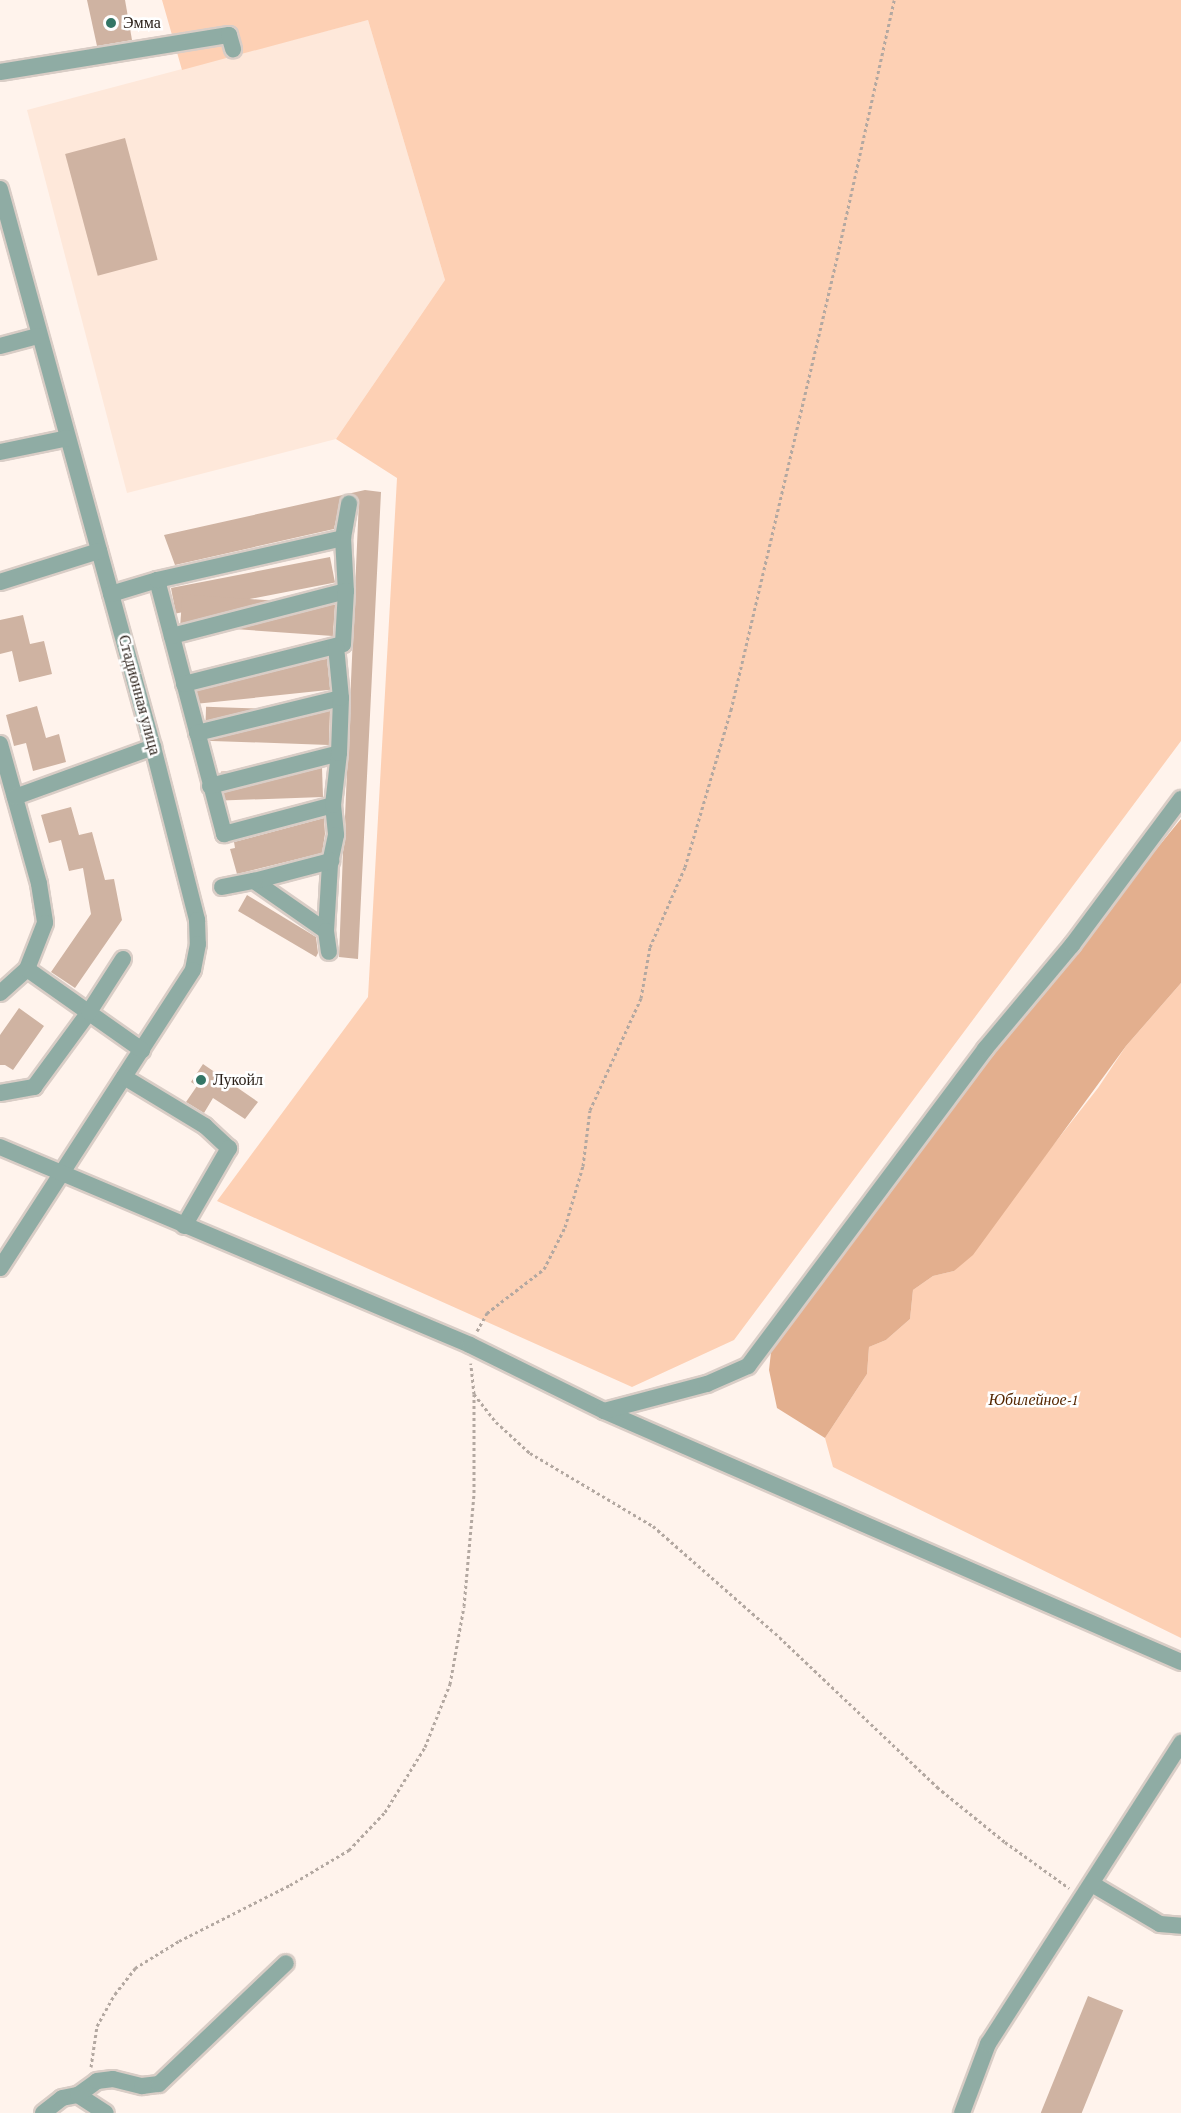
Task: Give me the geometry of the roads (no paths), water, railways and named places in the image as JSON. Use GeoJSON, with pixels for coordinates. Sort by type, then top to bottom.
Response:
{"type":"FeatureCollection","features":[{"type":"Feature","properties":{"kind":"street"},"geometry":{"type":"LineString","coordinates":[[0,72],[229,35],[233,49]]}},
{"type":"Feature","properties":{"kind":"street","name":"Стадионная улица"},"geometry":{"type":"LineString","coordinates":[[0,189],[6,236],[68,438],[153,747],[197,920],[198,944],[193,970],[0,1268]]}},
{"type":"Feature","properties":{"kind":"street"},"geometry":{"type":"LineString","coordinates":[[0,346],[38,336]]}},
{"type":"Feature","properties":{"kind":"street"},"geometry":{"type":"LineString","coordinates":[[0,452],[68,438]]}},
{"type":"Feature","properties":{"kind":"street"},"geometry":{"type":"LineString","coordinates":[[184,684],[343,644],[346,591],[343,538],[349,504]]}},
{"type":"Feature","properties":{"kind":"street"},"geometry":{"type":"LineString","coordinates":[[111,594],[157,580],[343,538]]}},
{"type":"Feature","properties":{"kind":"street"},"geometry":{"type":"LineString","coordinates":[[0,582],[99,551]]}},
{"type":"Feature","properties":{"kind":"street"},"geometry":{"type":"LineString","coordinates":[[157,580],[224,834],[333,805]]}},
{"type":"Feature","properties":{"kind":"street"},"geometry":{"type":"LineString","coordinates":[[172,636],[346,591]]}},
{"type":"Feature","properties":{"kind":"street"},"geometry":{"type":"LineString","coordinates":[[329,952],[327,931],[331,861],[336,835],[333,805],[339,753],[341,698],[336,646]]}},
{"type":"Feature","properties":{"kind":"street"},"geometry":{"type":"LineString","coordinates":[[197,733],[341,698]]}},
{"type":"Feature","properties":{"kind":"street"},"geometry":{"type":"LineString","coordinates":[[0,744],[39,884],[45,923],[27,969],[0,993]]}},
{"type":"Feature","properties":{"kind":"street"},"geometry":{"type":"LineString","coordinates":[[15,796],[153,747]]}},
{"type":"Feature","properties":{"kind":"street"},"geometry":{"type":"LineString","coordinates":[[210,786],[339,753]]}},
{"type":"Feature","properties":{"kind":"street"},"geometry":{"type":"LineString","coordinates":[[604,1411],[707,1383],[748,1366],[985,1049],[1072,945],[1181,799]]}},
{"type":"Feature","properties":{"kind":"street"},"geometry":{"type":"LineString","coordinates":[[222,887],[331,861]]}},
{"type":"Feature","properties":{"kind":"street"},"geometry":{"type":"LineString","coordinates":[[254,881],[327,931]]}},
{"type":"Feature","properties":{"kind":"street"},"geometry":{"type":"LineString","coordinates":[[0,1093],[34,1087],[89,1012],[123,959]]}},
{"type":"Feature","properties":{"kind":"street"},"geometry":{"type":"LineString","coordinates":[[27,969],[142,1050]]}},
{"type":"Feature","properties":{"kind":"street"},"geometry":{"type":"LineString","coordinates":[[124,1077],[205,1126],[229,1148],[184,1226]]}},
{"type":"Feature","properties":{"kind":"street"},"geometry":{"type":"LineString","coordinates":[[0,1147],[1181,1662]]}},
{"type":"Feature","properties":{"kind":"street"},"geometry":{"type":"LineString","coordinates":[[962,2113],[988,2044],[1092,1884],[1175,1767],[1181,1743]]}},
{"type":"Feature","properties":{"kind":"street"},"geometry":{"type":"LineString","coordinates":[[1092,1884],[1160,1924],[1181,1926]]}},
{"type":"Feature","properties":{"kind":"street"},"geometry":{"type":"LineString","coordinates":[[43,2113],[62,2098],[84,2090],[97,2080],[113,2079],[142,2086],[159,2084],[286,1963]]}},
{"type":"Feature","properties":{"kind":"street"},"geometry":{"type":"LineString","coordinates":[[84,2090],[106,2113]]}},
{"type":"Feature","properties":{"kind":"place","name":"Эмма"},"geometry":{"type":"Point","coordinates":[111,23]}},
{"type":"Feature","properties":{"kind":"place","name":"Лукойл"},"geometry":{"type":"Point","coordinates":[201,1080]}},
{"type":"Feature","properties":{"kind":"park label","name":"Юбилейное-1"},"geometry":{"type":"Point","coordinates":[1033,1400]}}]}
